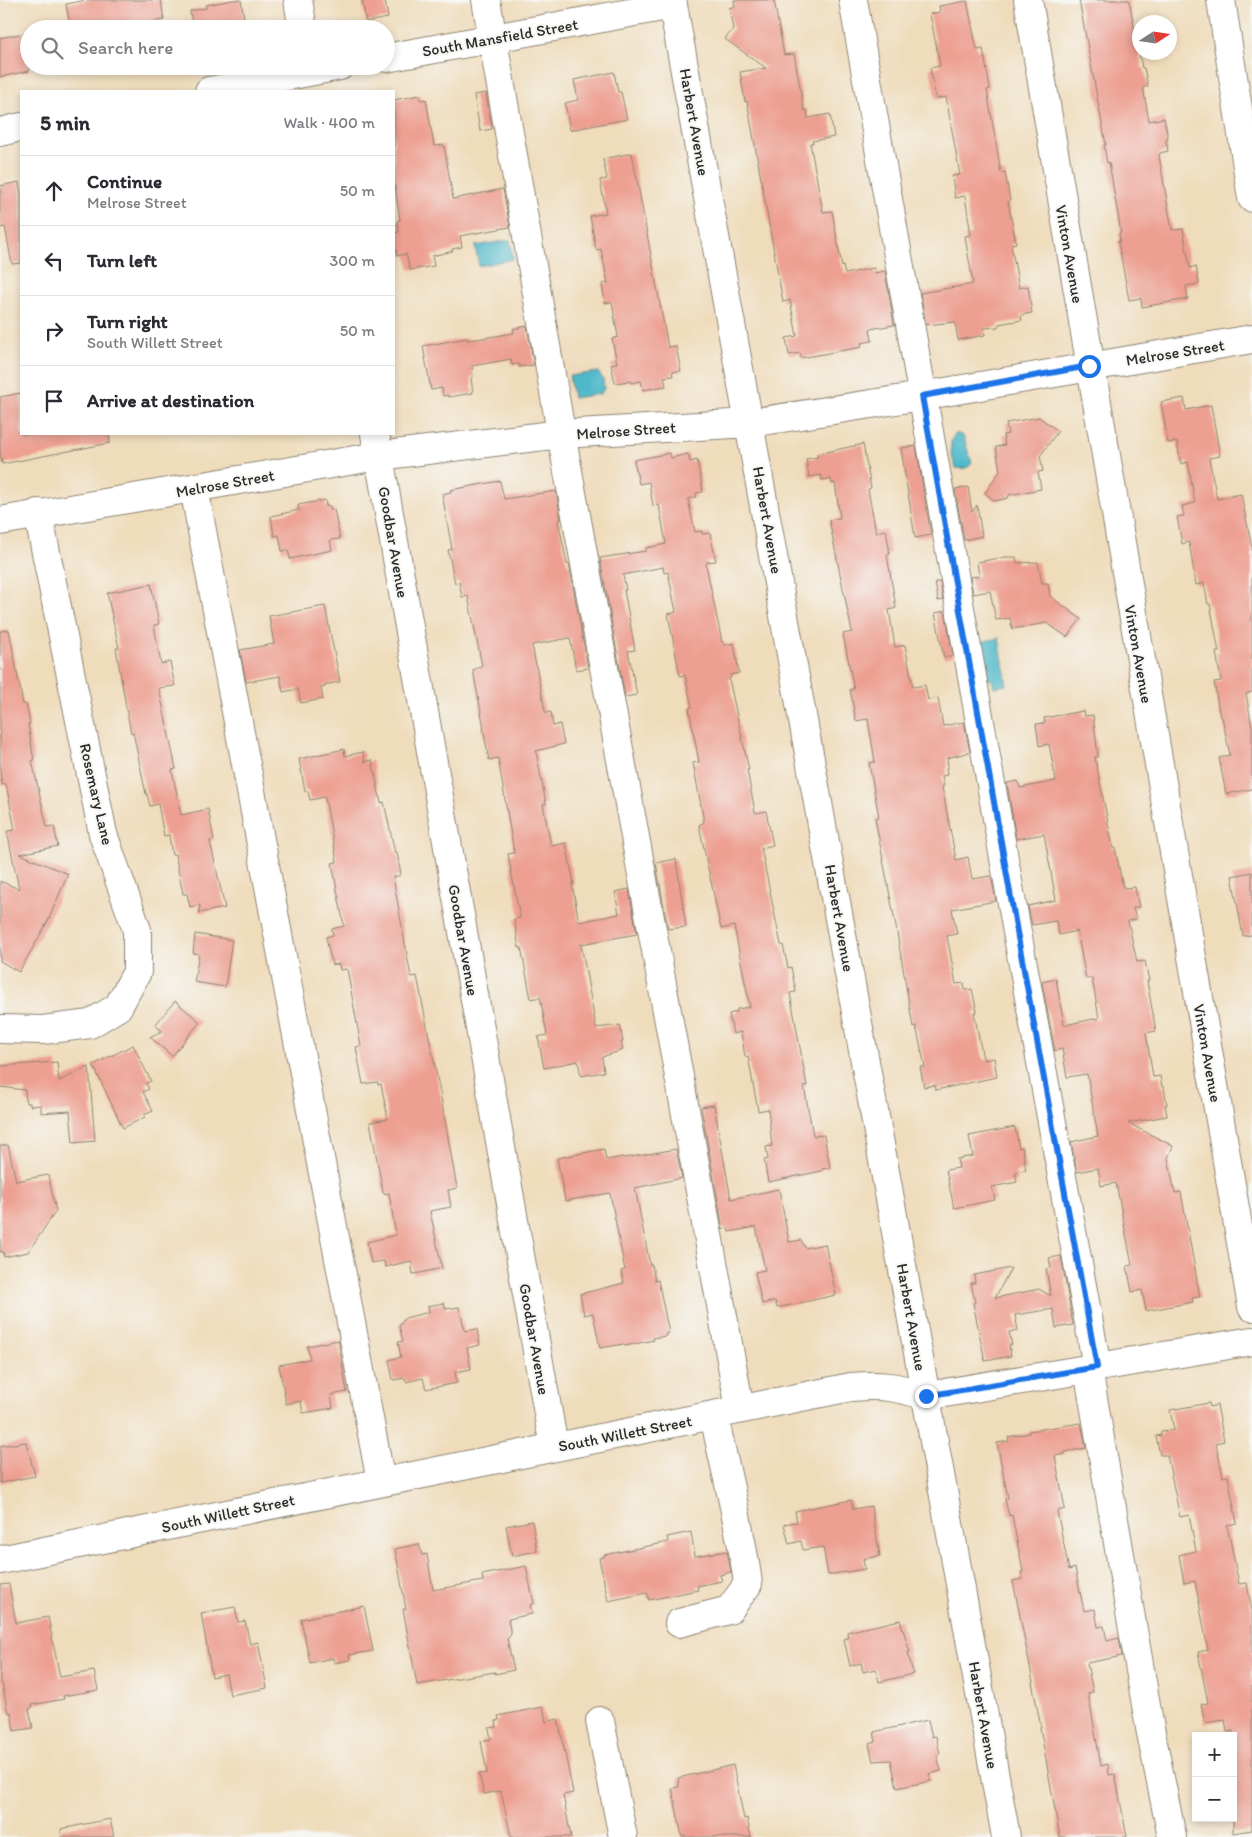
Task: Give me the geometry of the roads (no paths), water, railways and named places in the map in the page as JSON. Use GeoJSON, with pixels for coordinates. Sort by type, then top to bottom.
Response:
{"type":"FeatureCollection","features":[{"type":"Feature","properties":{"kind":"street"},"geometry":{"type":"LineString","coordinates":[[298,0],[301,20]]}},
{"type":"Feature","properties":{"kind":"street"},"geometry":{"type":"LineString","coordinates":[[486,0],[561,434],[740,1409]]}},
{"type":"Feature","properties":{"kind":"street"},"geometry":{"type":"LineString","coordinates":[[853,0],[1092,1368],[1150,1728],[1172,1837]]}},
{"type":"Feature","properties":{"kind":"street","name":"Vinton Avenue"},"geometry":{"type":"LineString","coordinates":[[1028,0],[1089,366],[1252,1307]]}},
{"type":"Feature","properties":{"kind":"street"},"geometry":{"type":"LineString","coordinates":[[1221,0],[1252,198]]}},
{"type":"Feature","properties":{"kind":"street","name":"South Mansfield Street"},"geometry":{"type":"LineString","coordinates":[[395,56],[673,3]]}},
{"type":"Feature","properties":{"kind":"street","name":"Harbert Avenue"},"geometry":{"type":"LineString","coordinates":[[673,3],[1006,1837]]}},
{"type":"Feature","properties":{"kind":"street"},"geometry":{"type":"LineString","coordinates":[[216,90],[312,76]]}},
{"type":"Feature","properties":{"kind":"street"},"geometry":{"type":"LineString","coordinates":[[0,132],[20,128]]}},
{"type":"Feature","properties":{"kind":"street","name":"Melrose Street"},"geometry":{"type":"LineString","coordinates":[[0,521],[194,488],[377,445],[750,423],[922,396],[1252,339]]}},
{"type":"Feature","properties":{"kind":"street","name":"Goodbar Avenue"},"geometry":{"type":"LineString","coordinates":[[377,445],[554,1447]]}},
{"type":"Feature","properties":{"kind":"street"},"geometry":{"type":"LineString","coordinates":[[194,488],[381,1482]]}},
{"type":"Feature","properties":{"kind":"street","name":"Rosemary Lane"},"geometry":{"type":"LineString","coordinates":[[0,1029],[43,1030],[90,1024],[118,1007],[137,972],[137,930],[103,834],[38,514]]}},
{"type":"Feature","properties":{"kind":"street","name":"South Willett Street"},"geometry":{"type":"LineString","coordinates":[[0,1560],[851,1387],[877,1384],[900,1388],[926,1396],[1252,1341]]}},
{"type":"Feature","properties":{"kind":"street"},"geometry":{"type":"LineString","coordinates":[[679,1623],[729,1610],[748,1584],[743,1545],[714,1415]]}},
{"type":"Feature","properties":{"kind":"street"},"geometry":{"type":"LineString","coordinates":[[600,1721],[624,1837]]}},
{"type":"Feature","properties":{"kind":"water"},"geometry":{"type":"Polygon","coordinates":[[[510,240],[513,259],[479,266],[475,246],[510,240]]]}},
{"type":"Feature","properties":{"kind":"water"},"geometry":{"type":"Polygon","coordinates":[[[598,372],[603,379],[604,389],[600,394],[573,398],[569,376],[598,372]]]}},
{"type":"Feature","properties":{"kind":"water"},"geometry":{"type":"Polygon","coordinates":[[[957,433],[963,436],[972,463],[965,468],[956,468],[952,454],[952,440],[957,433]]]}},
{"type":"Feature","properties":{"kind":"water"},"geometry":{"type":"Polygon","coordinates":[[[999,638],[1007,685],[994,687],[992,679],[981,681],[974,643],[999,638]]]}}]}
